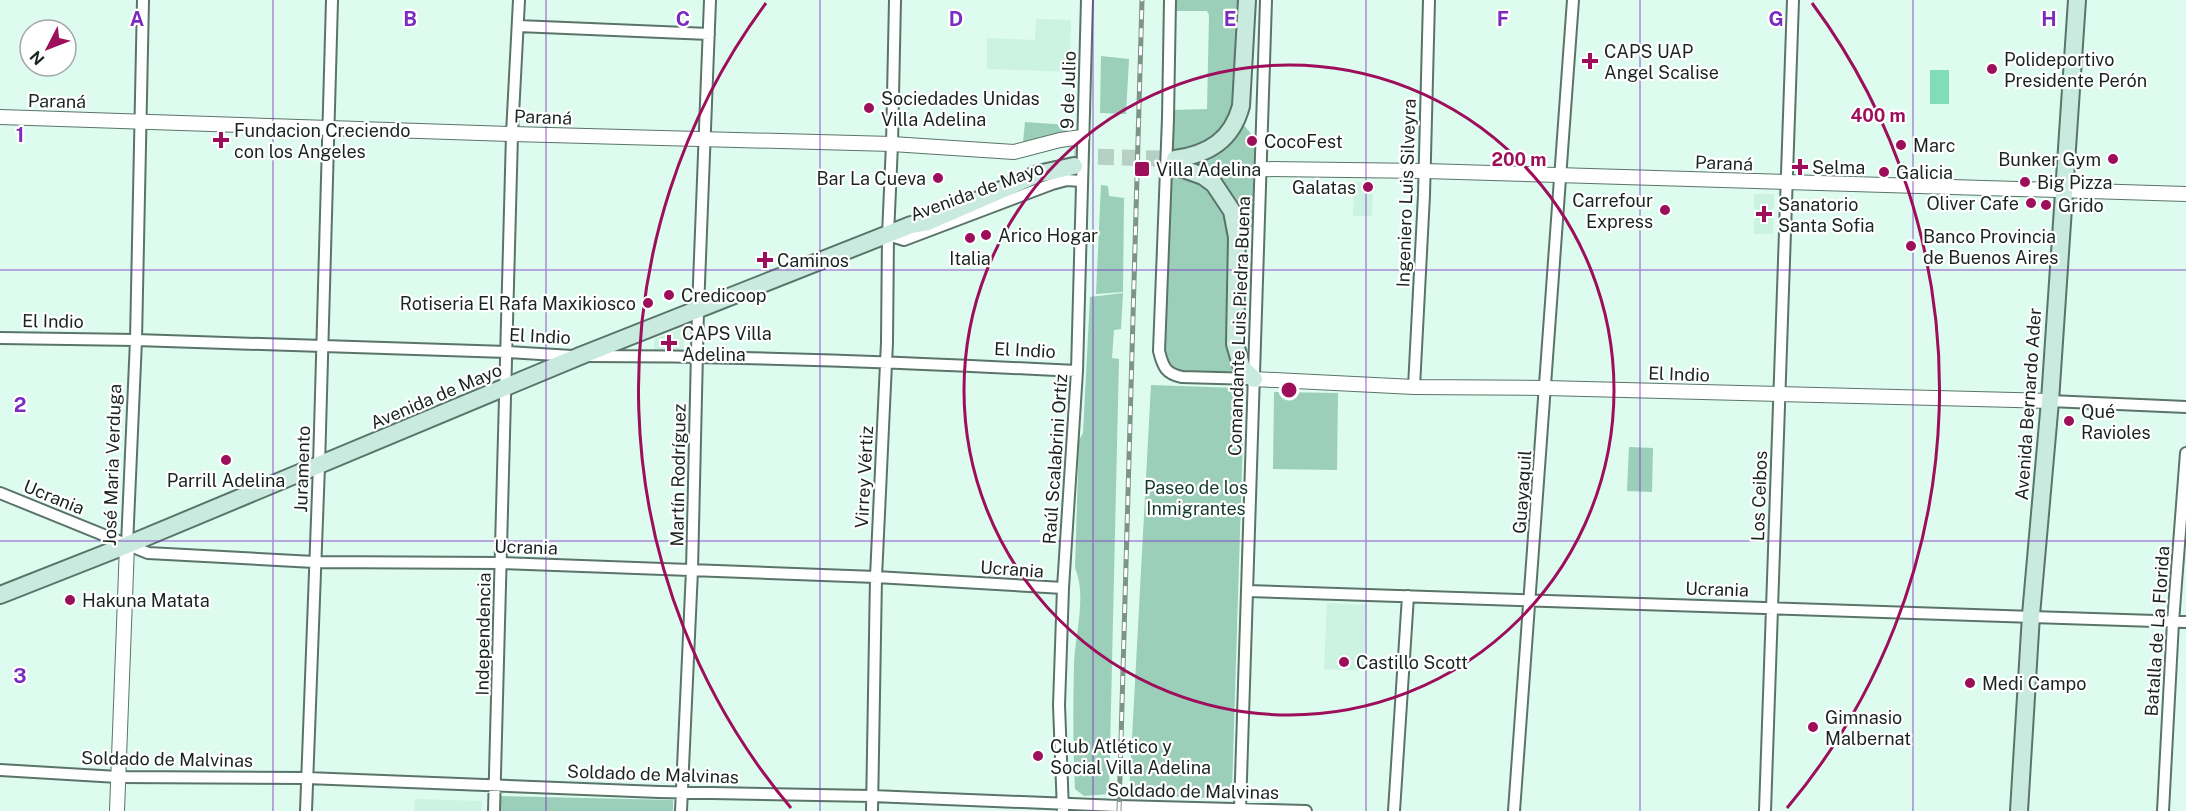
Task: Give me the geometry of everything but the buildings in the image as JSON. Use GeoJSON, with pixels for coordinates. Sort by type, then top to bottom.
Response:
{"type":"FeatureCollection","features":[{"type":"Feature","properties":{"kind":"main road"},"geometry":{"type":"LineString","coordinates":[[1247,0],[1241,106],[1237,120],[1221,141],[1208,150],[1175,163],[1203,176],[1214,184],[1232,211],[1237,243],[1235,345],[1242,368],[1254,379]]}},
{"type":"Feature","properties":{"kind":"main road","name":"Avenida Bernardo Ader"},"geometry":{"type":"LineString","coordinates":[[2019,811],[2031,615],[2050,401],[2077,0]]}},
{"type":"Feature","properties":{"kind":"main road","name":"Avenida de Mayo"},"geometry":{"type":"LineString","coordinates":[[0,595],[319,466],[579,356],[911,225],[928,222],[1038,174],[1076,168]]}},
{"type":"Feature","properties":{"kind":"street","name":"José Maria Verduga"},"geometry":{"type":"LineString","coordinates":[[117,811],[136,340],[143,0]]}},
{"type":"Feature","properties":{"kind":"street","name":"Juramento"},"geometry":{"type":"LineString","coordinates":[[306,811],[323,346],[332,0]]}},
{"type":"Feature","properties":{"kind":"street","name":"Independencia"},"geometry":{"type":"LineString","coordinates":[[494,811],[512,134],[519,0]]}},
{"type":"Feature","properties":{"kind":"street","name":"Martín Rodríguez"},"geometry":{"type":"LineString","coordinates":[[681,811],[692,570],[698,309],[710,0]]}},
{"type":"Feature","properties":{"kind":"street","name":"Virrey Vértiz"},"geometry":{"type":"LineString","coordinates":[[872,811],[876,577],[886,361],[895,0]]}},
{"type":"Feature","properties":{"kind":"street","name":"9 de Julio"},"geometry":{"type":"LineString","coordinates":[[1076,168],[1082,137],[1087,0]]}},
{"type":"Feature","properties":{"kind":"street","name":"El Indio"},"geometry":{"type":"LineString","coordinates":[[1170,0],[1159,351],[1162,363],[1172,375],[1414,387],[1546,388],[2050,401],[2186,407]]}},
{"type":"Feature","properties":{"kind":"street","name":"Comandante Luis Piedra Buena"},"geometry":{"type":"LineString","coordinates":[[1240,809],[1266,0]]}},
{"type":"Feature","properties":{"kind":"street","name":"Ingeniero Luis Silveyra"},"geometry":{"type":"LineString","coordinates":[[1414,387],[1425,171],[1430,0]]}},
{"type":"Feature","properties":{"kind":"street","name":"Guayaquil"},"geometry":{"type":"LineString","coordinates":[[1514,811],[1573,0]]}},
{"type":"Feature","properties":{"kind":"street","name":"Los Ceibos"},"geometry":{"type":"LineString","coordinates":[[1765,811],[1793,0]]}},
{"type":"Feature","properties":{"kind":"street"},"geometry":{"type":"LineString","coordinates":[[518,26],[709,34]]}},
{"type":"Feature","properties":{"kind":"street","name":"Paraná"},"geometry":{"type":"LineString","coordinates":[[0,117],[328,129],[892,144],[1014,152],[1060,140],[1082,137]]}},
{"type":"Feature","properties":{"kind":"street","name":"Avenida de Mayo"},"geometry":{"type":"LineString","coordinates":[[888,235],[904,240],[1067,180],[1076,168]]}},
{"type":"Feature","properties":{"kind":"street","name":"Raúl Scalabrini Ortíz"},"geometry":{"type":"LineString","coordinates":[[1063,808],[1059,705],[1063,588],[1077,371],[1076,168]]}},
{"type":"Feature","properties":{"kind":"street","name":"Paraná"},"geometry":{"type":"LineString","coordinates":[[1261,169],[1425,171],[2186,194]]}},
{"type":"Feature","properties":{"kind":"street","name":"El Indio"},"geometry":{"type":"LineString","coordinates":[[0,338],[136,340],[579,356],[697,356],[886,361],[1077,371]]}},
{"type":"Feature","properties":{"kind":"street","name":"Batalla de La Florida"},"geometry":{"type":"LineString","coordinates":[[2163,811],[2173,622],[2186,453]]}},
{"type":"Feature","properties":{"kind":"street","name":"Ucrania"},"geometry":{"type":"LineString","coordinates":[[0,493],[148,554],[314,562],[501,563],[692,570],[876,577],[1063,588]]}},
{"type":"Feature","properties":{"kind":"street","name":"Ucrania"},"geometry":{"type":"LineString","coordinates":[[1247,591],[2031,615],[2186,622]]}},
{"type":"Feature","properties":{"kind":"street"},"geometry":{"type":"LineString","coordinates":[[1394,811],[1408,596]]}},
{"type":"Feature","properties":{"kind":"street","name":"Soldado de Malvinas"},"geometry":{"type":"LineString","coordinates":[[0,770],[118,777],[307,778],[682,793],[872,796],[1063,808],[1306,811]]}},
{"type":"Feature","properties":{"kind":"shaded area"},"geometry":{"type":"Polygon","coordinates":[[[1036,19],[1071,20],[1070,72],[987,69],[987,38],[1035,40],[1036,19]]]}},
{"type":"Feature","properties":{"kind":"shaded area"},"geometry":{"type":"Polygon","coordinates":[[[1930,70],[1949,70],[1949,104],[1930,104],[1930,70]]]}},
{"type":"Feature","properties":{"kind":"shaded area"},"geometry":{"type":"Polygon","coordinates":[[[1354,182],[1373,182],[1372,216],[1353,216],[1354,182]]]}},
{"type":"Feature","properties":{"kind":"shaded area","name":"Sanatorio Santa Sofia"},"geometry":{"type":"Polygon","coordinates":[[[1754,194],[1774,194],[1773,234],[1754,234],[1754,194]]]}},
{"type":"Feature","properties":{"kind":"shaded area","name":"CAPS Villa Adelina"},"geometry":{"type":"Polygon","coordinates":[[[686,327],[683,350],[654,352],[654,339],[686,327]]]}},
{"type":"Feature","properties":{"kind":"shaded area"},"geometry":{"type":"Polygon","coordinates":[[[1327,603],[1367,605],[1364,671],[1324,669],[1327,603]]]}},
{"type":"Feature","properties":{"kind":"shaded area"},"geometry":{"type":"Polygon","coordinates":[[[415,799],[482,801],[481,811],[414,811],[415,799]]]}},
{"type":"Feature","properties":{"kind":"green space"},"geometry":{"type":"Polygon","coordinates":[[[1175,0],[1240,0],[1236,101],[1231,118],[1212,140],[1173,154],[1174,110],[1207,109],[1209,15],[1207,11],[1174,11],[1175,0]]]}},
{"type":"Feature","properties":{"kind":"green space"},"geometry":{"type":"Polygon","coordinates":[[[1101,56],[1129,59],[1126,114],[1100,113],[1101,56]]]}},
{"type":"Feature","properties":{"kind":"green space"},"geometry":{"type":"Polygon","coordinates":[[[1025,122],[1068,125],[1066,131],[1056,136],[1023,142],[1025,122]]]}},
{"type":"Feature","properties":{"kind":"green space"},"geometry":{"type":"Polygon","coordinates":[[[1242,123],[1257,141],[1252,227],[1244,227],[1234,201],[1222,184],[1178,162],[1242,123]]]}},
{"type":"Feature","properties":{"kind":"green space"},"geometry":{"type":"Polygon","coordinates":[[[1172,176],[1196,181],[1209,189],[1229,220],[1239,374],[1186,372],[1173,366],[1167,356],[1165,349],[1172,176]]]}},
{"type":"Feature","properties":{"kind":"green space"},"geometry":{"type":"Polygon","coordinates":[[[1101,185],[1108,186],[1109,196],[1124,198],[1123,292],[1096,294],[1101,185]]]}},
{"type":"Feature","properties":{"kind":"green space"},"geometry":{"type":"Polygon","coordinates":[[[1123,293],[1121,329],[1114,330],[1112,358],[1119,359],[1109,794],[1084,796],[1075,789],[1073,695],[1080,603],[1075,568],[1079,440],[1083,433],[1090,297],[1123,293]]]}},
{"type":"Feature","properties":{"kind":"green space","name":"Paseo de los Inmigrantes"},"geometry":{"type":"Polygon","coordinates":[[[1151,385],[1236,388],[1236,393],[1244,403],[1232,791],[1225,799],[1129,794],[1151,385]]]}},
{"type":"Feature","properties":{"kind":"green space"},"geometry":{"type":"Polygon","coordinates":[[[1274,392],[1338,393],[1337,470],[1273,469],[1274,392]]]}},
{"type":"Feature","properties":{"kind":"green space"},"geometry":{"type":"Polygon","coordinates":[[[1629,447],[1653,448],[1652,492],[1627,491],[1629,447]]]}},
{"type":"Feature","properties":{"kind":"green space"},"geometry":{"type":"Polygon","coordinates":[[[495,796],[673,800],[673,811],[495,811],[495,796]]]}},
{"type":"Feature","properties":{"kind":"tunnel"},"geometry":{"type":"LineString","coordinates":[[1074,156],[1175,159]]}},
{"type":"Feature","properties":{"kind":"railway"},"geometry":{"type":"LineString","coordinates":[[1119,811],[1142,0]]}},
{"type":"Feature","properties":{"kind":"place","name":"CAPS UAP Angel Scalise"},"geometry":{"type":"Point","coordinates":[1590,61]}},
{"type":"Feature","properties":{"kind":"place","name":"Polideportivo Presidente Perón"},"geometry":{"type":"Point","coordinates":[1992,69]}},
{"type":"Feature","properties":{"kind":"place","name":"Sociedades Unidas Villa Adelina"},"geometry":{"type":"Point","coordinates":[869,108]}},
{"type":"Feature","properties":{"kind":"place","name":"Fundacion Creciendo con los Angeles"},"geometry":{"type":"Point","coordinates":[221,140]}},
{"type":"Feature","properties":{"kind":"place","name":"CocoFest"},"geometry":{"type":"Point","coordinates":[1252,141]}},
{"type":"Feature","properties":{"kind":"place","name":"Marc"},"geometry":{"type":"Point","coordinates":[1901,145]}},
{"type":"Feature","properties":{"kind":"place","name":"Bunker Gym"},"geometry":{"type":"Point","coordinates":[2113,159]}},
{"type":"Feature","properties":{"kind":"place","name":"Selma"},"geometry":{"type":"Point","coordinates":[1800,167]}},
{"type":"Feature","properties":{"kind":"place","name":"Villa Adelina"},"geometry":{"type":"Point","coordinates":[1142,169]}},
{"type":"Feature","properties":{"kind":"place","name":"Galicia"},"geometry":{"type":"Point","coordinates":[1884,172]}},
{"type":"Feature","properties":{"kind":"place","name":"Bar La Cueva"},"geometry":{"type":"Point","coordinates":[938,178]}},
{"type":"Feature","properties":{"kind":"place","name":"Big Pizza"},"geometry":{"type":"Point","coordinates":[2025,182]}},
{"type":"Feature","properties":{"kind":"place","name":"Galatas"},"geometry":{"type":"Point","coordinates":[1368,187]}},
{"type":"Feature","properties":{"kind":"place","name":"Oliver Cafe"},"geometry":{"type":"Point","coordinates":[2031,203]}},
{"type":"Feature","properties":{"kind":"place","name":"Grido"},"geometry":{"type":"Point","coordinates":[2046,205]}},
{"type":"Feature","properties":{"kind":"place","name":"Carrefour Express"},"geometry":{"type":"Point","coordinates":[1665,210]}},
{"type":"Feature","properties":{"kind":"place","name":"Sanatorio Santa Sofia"},"geometry":{"type":"Point","coordinates":[1764,214]}},
{"type":"Feature","properties":{"kind":"place","name":"Arico Hogar"},"geometry":{"type":"Point","coordinates":[986,235]}},
{"type":"Feature","properties":{"kind":"place","name":"Italia"},"geometry":{"type":"Point","coordinates":[970,238]}},
{"type":"Feature","properties":{"kind":"place","name":"Banco Provincia de Buenos Aires"},"geometry":{"type":"Point","coordinates":[1911,246]}},
{"type":"Feature","properties":{"kind":"place","name":"Caminos"},"geometry":{"type":"Point","coordinates":[765,260]}},
{"type":"Feature","properties":{"kind":"place","name":"Credicoop"},"geometry":{"type":"Point","coordinates":[669,295]}},
{"type":"Feature","properties":{"kind":"place","name":"Rotiseria El Rafa Maxikiosco"},"geometry":{"type":"Point","coordinates":[648,303]}},
{"type":"Feature","properties":{"kind":"place","name":"CAPS Villa Adelina"},"geometry":{"type":"Point","coordinates":[669,343]}},
{"type":"Feature","properties":{"kind":"place","name":"Qué Ravioles"},"geometry":{"type":"Point","coordinates":[2069,421]}},
{"type":"Feature","properties":{"kind":"place","name":"Parrill Adelina"},"geometry":{"type":"Point","coordinates":[226,460]}},
{"type":"Feature","properties":{"kind":"place","name":"Hakuna Matata"},"geometry":{"type":"Point","coordinates":[70,600]}},
{"type":"Feature","properties":{"kind":"place","name":"Castillo Scott"},"geometry":{"type":"Point","coordinates":[1344,662]}},
{"type":"Feature","properties":{"kind":"place","name":"Medi Campo"},"geometry":{"type":"Point","coordinates":[1970,683]}},
{"type":"Feature","properties":{"kind":"place","name":"Gimnasio Malbernat"},"geometry":{"type":"Point","coordinates":[1813,727]}},
{"type":"Feature","properties":{"kind":"place","name":"Club Atlético y Social Villa Adelina"},"geometry":{"type":"Point","coordinates":[1038,756]}}]}
